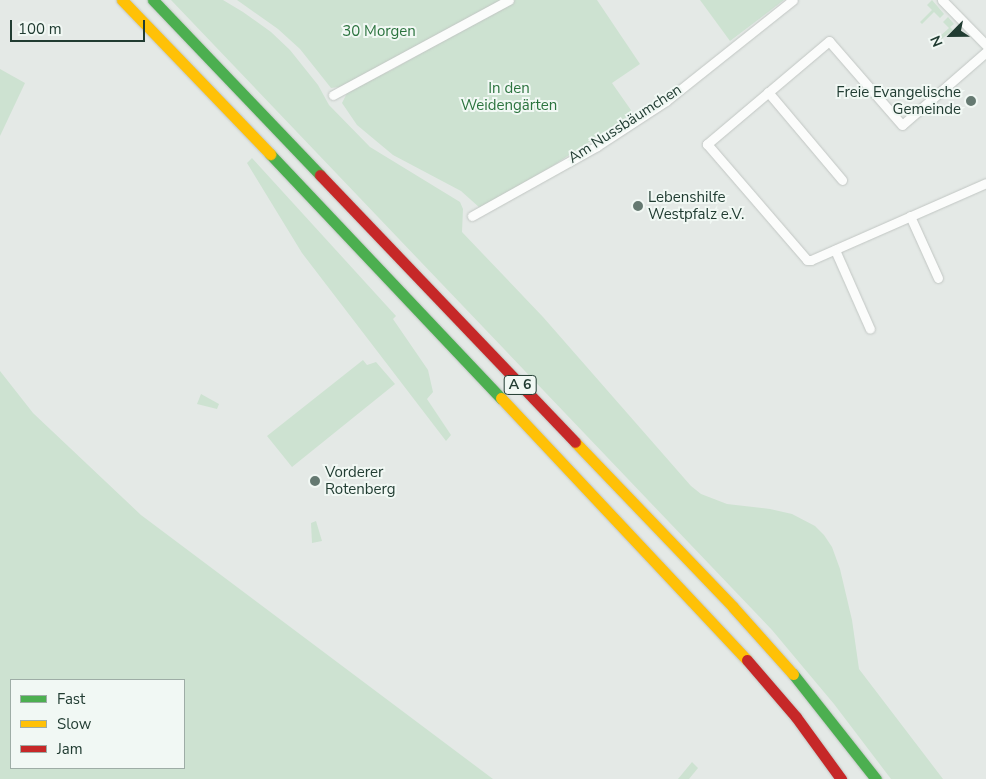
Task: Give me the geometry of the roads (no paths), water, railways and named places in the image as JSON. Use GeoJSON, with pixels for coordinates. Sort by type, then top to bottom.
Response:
{"type":"FeatureCollection","features":[{"type":"Feature","properties":{"kind":"highway","name":"A 6"},"geometry":{"type":"LineString","coordinates":[[122,0],[380,269],[751,666],[796,718],[841,779]]}},
{"type":"Feature","properties":{"kind":"highway","name":"A 6"},"geometry":{"type":"LineString","coordinates":[[153,0],[733,607],[802,684],[876,779]]}},
{"type":"Feature","properties":{"kind":"street"},"geometry":{"type":"LineString","coordinates":[[333,95],[509,0]]}},
{"type":"Feature","properties":{"kind":"street","name":"Am Nussbäumchen"},"geometry":{"type":"LineString","coordinates":[[472,216],[597,146],[659,106],[793,0]]}},
{"type":"Feature","properties":{"kind":"street"},"geometry":{"type":"LineString","coordinates":[[942,0],[986,45]]}},
{"type":"Feature","properties":{"kind":"street"},"geometry":{"type":"LineString","coordinates":[[985,186],[910,216],[811,260],[807,260],[707,144],[830,41],[902,125],[986,52]]}},
{"type":"Feature","properties":{"kind":"street"},"geometry":{"type":"LineString","coordinates":[[768,92],[842,180]]}},
{"type":"Feature","properties":{"kind":"street"},"geometry":{"type":"LineString","coordinates":[[910,216],[938,278]]}},
{"type":"Feature","properties":{"kind":"street"},"geometry":{"type":"LineString","coordinates":[[835,250],[870,329]]}},
{"type":"Feature","properties":{"kind":"place","name":"Freie Evangelische Gemeinde"},"geometry":{"type":"Point","coordinates":[971,101]}},
{"type":"Feature","properties":{"kind":"place","name":"Lebenshilfe Westpfalz e.V."},"geometry":{"type":"Point","coordinates":[638,206]}},
{"type":"Feature","properties":{"kind":"place","name":"Vorderer Rotenberg"},"geometry":{"type":"Point","coordinates":[315,481]}},
{"type":"Feature","properties":{"kind":"park label","name":"30 Morgen"},"geometry":{"type":"Point","coordinates":[379,32]}},
{"type":"Feature","properties":{"kind":"park label","name":"In den Weidengärten"},"geometry":{"type":"Point","coordinates":[509,96]}}]}
